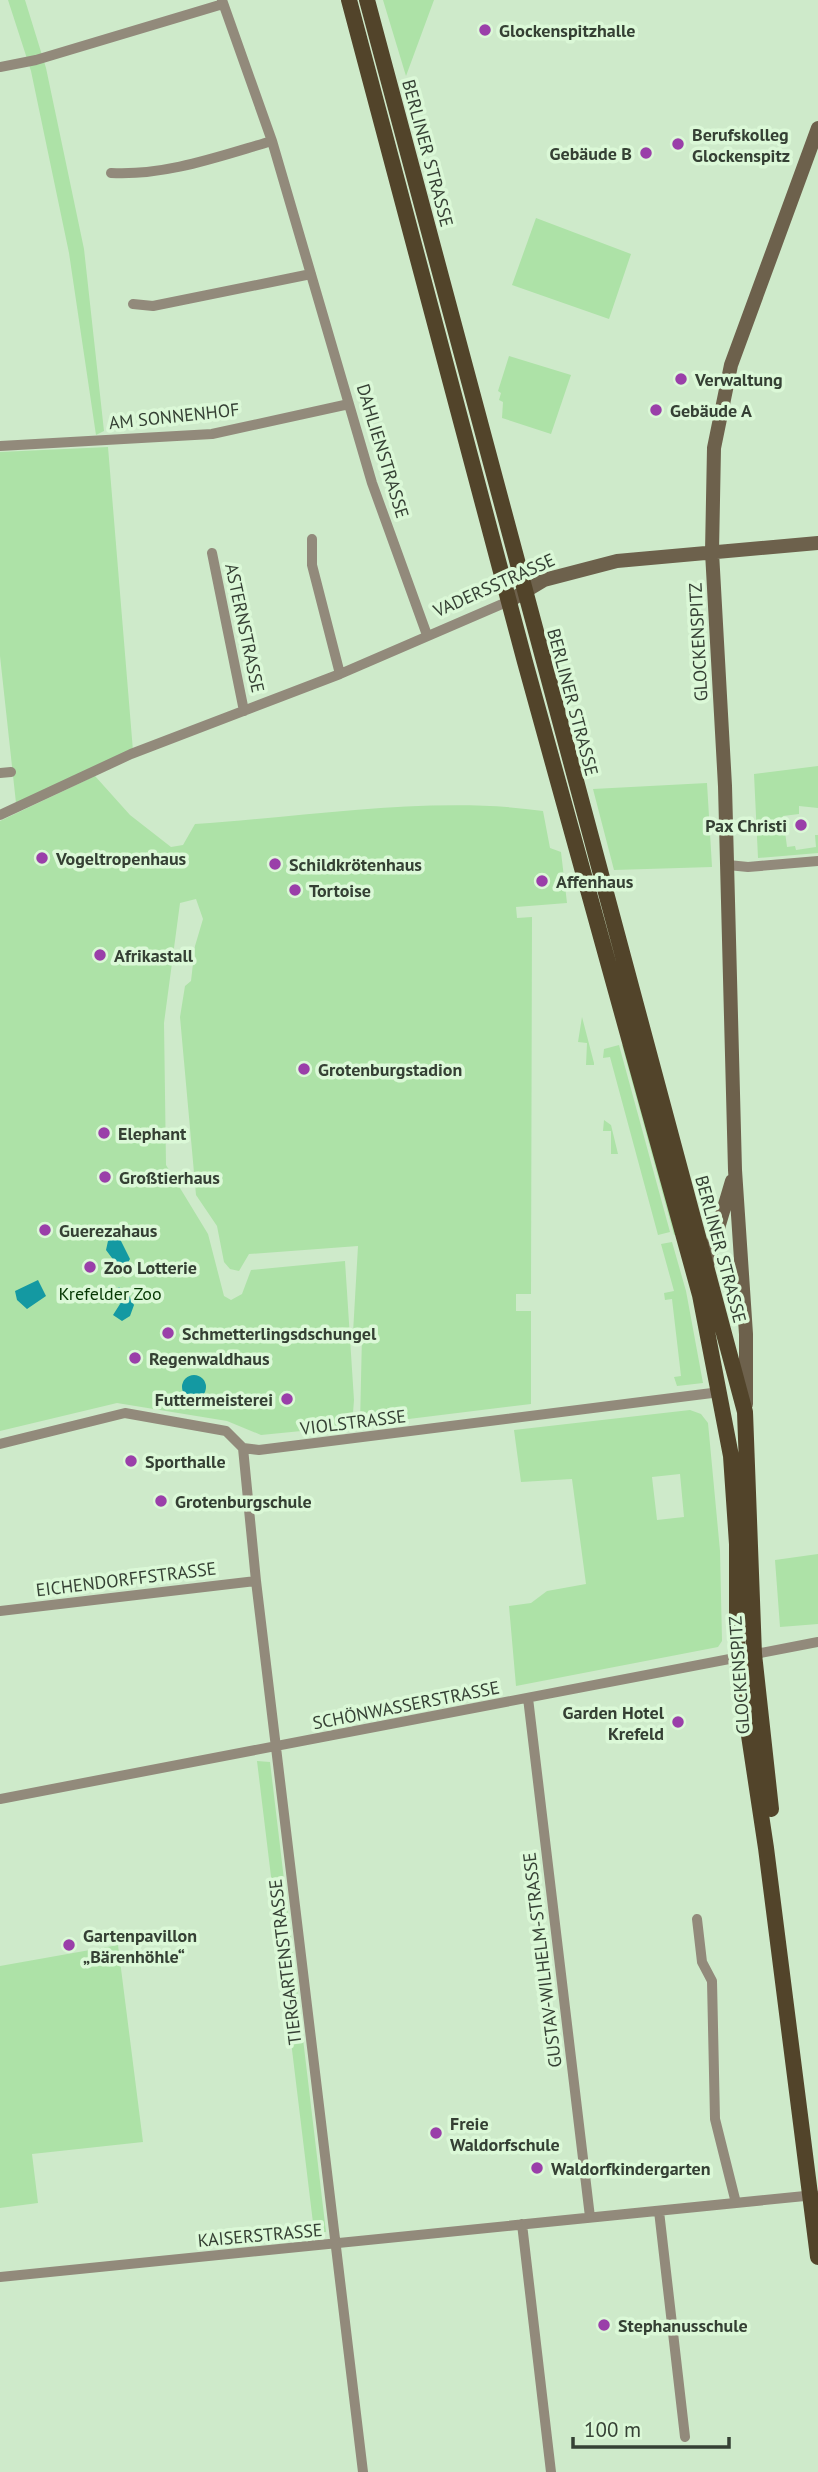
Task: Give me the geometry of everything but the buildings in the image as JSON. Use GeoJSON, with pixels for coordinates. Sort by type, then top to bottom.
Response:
{"type":"FeatureCollection","features":[{"type":"Feature","properties":{"kind":"main road","name":"BERLINER STRASSE"},"geometry":{"type":"LineString","coordinates":[[349,0],[509,601],[700,1295],[720,1392]]}},
{"type":"Feature","properties":{"kind":"main road","name":"BERLINER STRASSE"},"geometry":{"type":"LineString","coordinates":[[368,0],[745,1412]]}},
{"type":"Feature","properties":{"kind":"main road","name":"GLOCKENSPITZ"},"geometry":{"type":"LineString","coordinates":[[818,128],[731,365],[714,448],[712,552],[728,865],[736,1170],[746,1334],[745,1412],[754,1654],[818,2174]]}},
{"type":"Feature","properties":{"kind":"main road","name":"VADERSSTRASSE"},"geometry":{"type":"LineString","coordinates":[[509,601],[544,580],[617,561],[818,543]]}},
{"type":"Feature","properties":{"kind":"main road","name":"GLOCKENSPITZ"},"geometry":{"type":"LineString","coordinates":[[700,1295],[736,1170]]}},
{"type":"Feature","properties":{"kind":"main road","name":"GLOCKENSPITZ"},"geometry":{"type":"LineString","coordinates":[[720,1392],[732,1456],[737,1544],[737,1656],[814,2195],[818,2257]]}},
{"type":"Feature","properties":{"kind":"street"},"geometry":{"type":"LineString","coordinates":[[0,67],[36,60],[223,2]]}},
{"type":"Feature","properties":{"kind":"street","name":"DAHLIENSTRASSE"},"geometry":{"type":"LineString","coordinates":[[223,2],[272,141],[372,483],[427,635]]}},
{"type":"Feature","properties":{"kind":"street"},"geometry":{"type":"LineString","coordinates":[[111,173],[136,174],[178,167],[272,141]]}},
{"type":"Feature","properties":{"kind":"street"},"geometry":{"type":"LineString","coordinates":[[133,304],[164,304],[311,274]]}},
{"type":"Feature","properties":{"kind":"street","name":"AM SONNENHOF"},"geometry":{"type":"LineString","coordinates":[[0,446],[212,434],[349,404]]}},
{"type":"Feature","properties":{"kind":"street"},"geometry":{"type":"LineString","coordinates":[[312,539],[312,565],[340,674]]}},
{"type":"Feature","properties":{"kind":"street","name":"ASTERNSTRASSE"},"geometry":{"type":"LineString","coordinates":[[212,553],[244,710]]}},
{"type":"Feature","properties":{"kind":"street","name":"VADERSSTRASSE"},"geometry":{"type":"LineString","coordinates":[[0,815],[131,754],[340,674],[509,601]]}},
{"type":"Feature","properties":{"kind":"street"},"geometry":{"type":"LineString","coordinates":[[728,865],[748,867],[818,861]]}},
{"type":"Feature","properties":{"kind":"street","name":"VIOLSTRASSE"},"geometry":{"type":"LineString","coordinates":[[243,1448],[259,1450],[342,1441],[720,1392]]}},
{"type":"Feature","properties":{"kind":"street"},"geometry":{"type":"LineString","coordinates":[[0,1444],[125,1413],[226,1431],[243,1448]]}},
{"type":"Feature","properties":{"kind":"street","name":"TIERGARTENSTRASSE"},"geometry":{"type":"LineString","coordinates":[[243,1448],[256,1581],[363,2472]]}},
{"type":"Feature","properties":{"kind":"street","name":"EICHENDORFFSTRASSE"},"geometry":{"type":"LineString","coordinates":[[0,1611],[256,1581]]}},
{"type":"Feature","properties":{"kind":"street","name":"SCHÖNWASSERSTRASSE"},"geometry":{"type":"LineString","coordinates":[[0,1799],[818,1642]]}},
{"type":"Feature","properties":{"kind":"street","name":"GUSTAV-WILHELM-STRASSE"},"geometry":{"type":"LineString","coordinates":[[528,1698],[590,2217]]}},
{"type":"Feature","properties":{"kind":"street"},"geometry":{"type":"LineString","coordinates":[[697,1919],[702,1962],[712,1981],[715,2119],[736,2203]]}},
{"type":"Feature","properties":{"kind":"street","name":"KAISERSTRASSE"},"geometry":{"type":"LineString","coordinates":[[0,2277],[814,2195]]}},
{"type":"Feature","properties":{"kind":"street"},"geometry":{"type":"LineString","coordinates":[[659,2211],[685,2437]]}},
{"type":"Feature","properties":{"kind":"street"},"geometry":{"type":"LineString","coordinates":[[522,2224],[551,2472]]}},
{"type":"Feature","properties":{"kind":"green space"},"geometry":{"type":"Polygon","coordinates":[[[8,0],[25,0],[46,68],[84,249],[104,431],[96,435],[69,253],[31,71],[8,0]]]}},
{"type":"Feature","properties":{"kind":"green space"},"geometry":{"type":"Polygon","coordinates":[[[383,0],[434,0],[406,76],[383,0]]]}},
{"type":"Feature","properties":{"kind":"green space"},"geometry":{"type":"Polygon","coordinates":[[[536,218],[631,254],[609,319],[512,285],[536,218]]]}},
{"type":"Feature","properties":{"kind":"green space"},"geometry":{"type":"Polygon","coordinates":[[[509,356],[571,375],[551,434],[502,418],[503,402],[499,400],[501,393],[498,391],[509,356]]]}},
{"type":"Feature","properties":{"kind":"green space"},"geometry":{"type":"Polygon","coordinates":[[[108,447],[133,751],[16,803],[0,656],[0,452],[108,447]]]}},
{"type":"Feature","properties":{"kind":"green space"},"geometry":{"type":"Polygon","coordinates":[[[818,766],[818,808],[799,806],[799,814],[783,816],[787,847],[795,846],[796,850],[816,847],[815,835],[818,835],[818,853],[758,858],[754,774],[818,766]]]}},
{"type":"Feature","properties":{"kind":"green space","name":"Krefelder Zoo"},"geometry":{"type":"Polygon","coordinates":[[[95,776],[130,815],[171,847],[183,845],[195,824],[414,806],[459,805],[543,811],[550,848],[561,852],[567,903],[516,907],[517,918],[532,917],[531,1294],[516,1294],[516,1311],[531,1311],[531,1404],[360,1425],[362,1335],[353,1333],[358,1246],[249,1254],[239,1271],[230,1269],[224,1262],[217,1226],[196,1195],[180,1017],[185,986],[191,981],[195,946],[203,919],[196,899],[180,903],[164,1023],[166,1165],[208,1234],[224,1296],[231,1300],[242,1294],[251,1270],[345,1261],[354,1400],[352,1426],[261,1435],[227,1421],[117,1403],[0,1431],[0,821],[95,776]]]}},
{"type":"Feature","properties":{"kind":"green space"},"geometry":{"type":"Polygon","coordinates":[[[707,783],[712,867],[614,870],[593,789],[707,783]]]}},
{"type":"Feature","properties":{"kind":"green space"},"geometry":{"type":"Polygon","coordinates":[[[582,1017],[594,1065],[586,1065],[587,1043],[578,1042],[582,1017]]]}},
{"type":"Feature","properties":{"kind":"green space"},"geometry":{"type":"Polygon","coordinates":[[[619,1045],[670,1232],[658,1235],[610,1057],[603,1058],[604,1049],[619,1045]]]}},
{"type":"Feature","properties":{"kind":"green space"},"geometry":{"type":"Polygon","coordinates":[[[622,1045],[626,1046],[677,1235],[674,1235],[622,1045]]]}},
{"type":"Feature","properties":{"kind":"green space"},"geometry":{"type":"Polygon","coordinates":[[[604,1120],[611,1125],[618,1154],[611,1154],[611,1131],[603,1131],[604,1120]]]}},
{"type":"Feature","properties":{"kind":"green space"},"geometry":{"type":"Polygon","coordinates":[[[672,1242],[686,1291],[703,1383],[677,1386],[674,1377],[681,1376],[672,1299],[665,1300],[664,1293],[674,1291],[661,1244],[672,1242]]]}},
{"type":"Feature","properties":{"kind":"green space"},"geometry":{"type":"Polygon","coordinates":[[[690,1410],[701,1414],[708,1423],[720,1551],[722,1641],[718,1647],[516,1686],[509,1606],[531,1603],[547,1591],[586,1584],[572,1479],[521,1482],[514,1430],[690,1410]],[[680,1474],[652,1477],[657,1520],[684,1517],[680,1474]]]}},
{"type":"Feature","properties":{"kind":"green space"},"geometry":{"type":"Polygon","coordinates":[[[818,1554],[818,1624],[780,1627],[775,1560],[818,1554]]]}},
{"type":"Feature","properties":{"kind":"green space"},"geometry":{"type":"Polygon","coordinates":[[[257,1761],[270,1762],[326,2232],[314,2231],[257,1761]]]}},
{"type":"Feature","properties":{"kind":"green space"},"geometry":{"type":"Polygon","coordinates":[[[118,1945],[143,2142],[32,2154],[38,2203],[0,2208],[0,1966],[118,1945]]]}},
{"type":"Feature","properties":{"kind":"water"},"geometry":{"type":"Polygon","coordinates":[[[115,1237],[120,1239],[130,1259],[126,1266],[115,1262],[106,1250],[108,1241],[115,1237]]]}},
{"type":"Feature","properties":{"kind":"water"},"geometry":{"type":"Polygon","coordinates":[[[38,1280],[46,1296],[27,1309],[17,1300],[15,1291],[38,1280]]]}},
{"type":"Feature","properties":{"kind":"water"},"geometry":{"type":"Polygon","coordinates":[[[119,1287],[128,1294],[134,1305],[130,1316],[122,1321],[113,1315],[120,1304],[112,1291],[119,1287]]]}},
{"type":"Feature","properties":{"kind":"water"},"geometry":{"type":"Polygon","coordinates":[[[194,1375],[205,1382],[206,1387],[199,1398],[194,1399],[183,1392],[182,1387],[189,1376],[194,1375]]]}},
{"type":"Feature","properties":{"kind":"place","name":"Glockenspitzhalle"},"geometry":{"type":"Point","coordinates":[485,30]}},
{"type":"Feature","properties":{"kind":"place","name":"Berufskolleg Glockenspitz"},"geometry":{"type":"Point","coordinates":[678,144]}},
{"type":"Feature","properties":{"kind":"place","name":"Gebäude B"},"geometry":{"type":"Point","coordinates":[646,153]}},
{"type":"Feature","properties":{"kind":"place","name":"Verwaltung"},"geometry":{"type":"Point","coordinates":[681,379]}},
{"type":"Feature","properties":{"kind":"place","name":"Gebäude A"},"geometry":{"type":"Point","coordinates":[656,410]}},
{"type":"Feature","properties":{"kind":"place","name":"Pax Christi"},"geometry":{"type":"Point","coordinates":[801,825]}},
{"type":"Feature","properties":{"kind":"place","name":"Vogeltropenhaus"},"geometry":{"type":"Point","coordinates":[42,858]}},
{"type":"Feature","properties":{"kind":"place","name":"Schildkrötenhaus"},"geometry":{"type":"Point","coordinates":[275,864]}},
{"type":"Feature","properties":{"kind":"place","name":"Affenhaus"},"geometry":{"type":"Point","coordinates":[542,881]}},
{"type":"Feature","properties":{"kind":"place","name":"Tortoise"},"geometry":{"type":"Point","coordinates":[295,890]}},
{"type":"Feature","properties":{"kind":"place","name":"Afrikastall"},"geometry":{"type":"Point","coordinates":[100,955]}},
{"type":"Feature","properties":{"kind":"place","name":"Grotenburgstadion"},"geometry":{"type":"Point","coordinates":[304,1069]}},
{"type":"Feature","properties":{"kind":"place","name":"Elephant"},"geometry":{"type":"Point","coordinates":[104,1133]}},
{"type":"Feature","properties":{"kind":"place","name":"Großtierhaus"},"geometry":{"type":"Point","coordinates":[105,1177]}},
{"type":"Feature","properties":{"kind":"place","name":"Guerezahaus"},"geometry":{"type":"Point","coordinates":[45,1230]}},
{"type":"Feature","properties":{"kind":"place","name":"Zoo Lotterie"},"geometry":{"type":"Point","coordinates":[90,1267]}},
{"type":"Feature","properties":{"kind":"place","name":"Schmetterlingsdschungel"},"geometry":{"type":"Point","coordinates":[168,1333]}},
{"type":"Feature","properties":{"kind":"place","name":"Regenwaldhaus"},"geometry":{"type":"Point","coordinates":[135,1358]}},
{"type":"Feature","properties":{"kind":"place","name":"Futtermeisterei"},"geometry":{"type":"Point","coordinates":[287,1399]}},
{"type":"Feature","properties":{"kind":"place","name":"Sporthalle"},"geometry":{"type":"Point","coordinates":[131,1461]}},
{"type":"Feature","properties":{"kind":"place","name":"Grotenburgschule"},"geometry":{"type":"Point","coordinates":[161,1501]}},
{"type":"Feature","properties":{"kind":"place","name":"Garden Hotel Krefeld"},"geometry":{"type":"Point","coordinates":[678,1722]}},
{"type":"Feature","properties":{"kind":"place","name":"Gartenpavillon „Bärenhöhle“"},"geometry":{"type":"Point","coordinates":[69,1945]}},
{"type":"Feature","properties":{"kind":"place","name":"Freie Waldorfschule"},"geometry":{"type":"Point","coordinates":[436,2133]}},
{"type":"Feature","properties":{"kind":"place","name":"Waldorfkindergarten"},"geometry":{"type":"Point","coordinates":[537,2168]}},
{"type":"Feature","properties":{"kind":"place","name":"Stephanusschule"},"geometry":{"type":"Point","coordinates":[604,2325]}}]}
